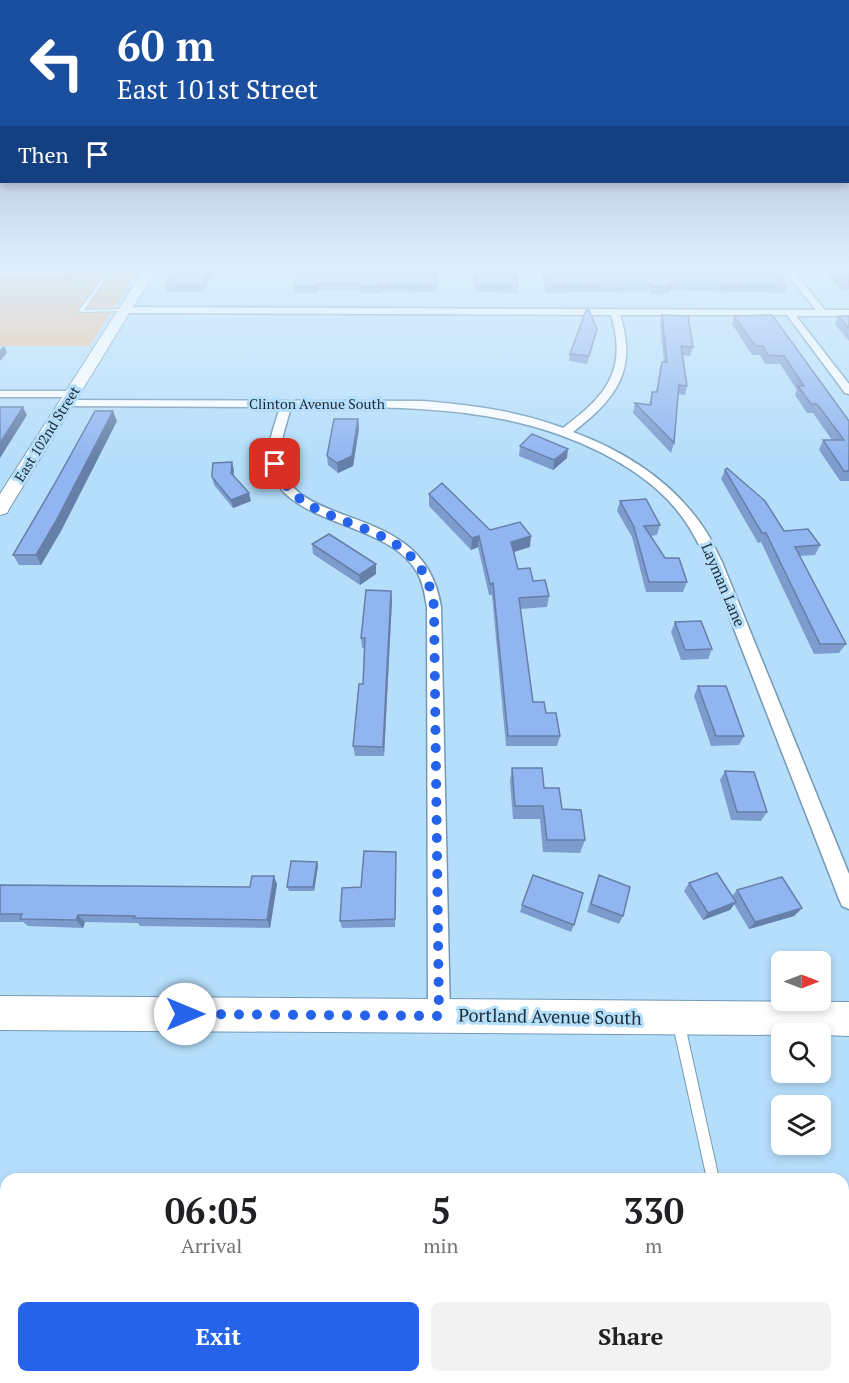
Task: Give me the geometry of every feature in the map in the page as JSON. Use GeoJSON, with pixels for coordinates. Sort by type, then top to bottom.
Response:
{"type":"FeatureCollection","features":[{"type":"Feature","properties":{"kind":"street","name":"East 102nd Street"},"geometry":{"type":"LineString","coordinates":[[0,508],[111,333]]}},
{"type":"Feature","properties":{"kind":"street"},"geometry":{"type":"LineString","coordinates":[[565,432],[592,413],[608,395],[619,377],[624,359],[625,341],[622,333]]}},
{"type":"Feature","properties":{"kind":"street"},"geometry":{"type":"LineString","coordinates":[[805,333],[849,391]]}},
{"type":"Feature","properties":{"kind":"street","name":"Clinton Avenue South"},"geometry":{"type":"LineString","coordinates":[[0,394],[69,399],[442,406],[506,415],[565,432]]}},
{"type":"Feature","properties":{"kind":"street"},"geometry":{"type":"LineString","coordinates":[[286,404],[275,464],[279,477],[288,490],[323,510],[391,540],[422,568],[431,587],[434,607],[439,1016]]}},
{"type":"Feature","properties":{"kind":"street","name":"Layman Lane"},"geometry":{"type":"LineString","coordinates":[[565,432],[598,446],[657,484],[700,532],[715,562],[849,899]]}},
{"type":"Feature","properties":{"kind":"street","name":"Portland Avenue South"},"geometry":{"type":"LineString","coordinates":[[0,1013],[849,1019]]}},
{"type":"Feature","properties":{"kind":"lane"},"geometry":{"type":"LineString","coordinates":[[678,1019],[712,1173]]}},
{"type":"Feature","properties":{"kind":"shaded area"},"geometry":{"type":"Polygon","coordinates":[[[0,333],[98,333],[89,346],[0,346],[0,333]]]}},
{"type":"Feature","properties":{"kind":"building"},"geometry":{"type":"Polygon","coordinates":[[[578,333],[596,333],[589,356],[570,354],[578,333]]]}},
{"type":"Feature","properties":{"kind":"building"},"geometry":{"type":"Polygon","coordinates":[[[664,333],[691,333],[693,347],[681,346],[687,386],[679,385],[674,443],[635,403],[651,405],[652,392],[657,392],[662,362],[667,362],[664,333]]]}},
{"type":"Feature","properties":{"kind":"building"},"geometry":{"type":"Polygon","coordinates":[[[746,333],[785,333],[849,421],[849,471],[844,471],[823,440],[844,440],[817,404],[811,404],[798,386],[804,386],[784,356],[768,355],[763,346],[755,346],[746,333]]]}},
{"type":"Feature","properties":{"kind":"building"},"geometry":{"type":"Polygon","coordinates":[[[0,407],[23,407],[0,443],[0,407]]]}},
{"type":"Feature","properties":{"kind":"building"},"geometry":{"type":"Polygon","coordinates":[[[95,411],[113,411],[56,521],[36,555],[13,555],[54,485],[95,411]]]}},
{"type":"Feature","properties":{"kind":"building"},"geometry":{"type":"Polygon","coordinates":[[[334,419],[358,419],[352,456],[337,463],[327,456],[334,419]]]}},
{"type":"Feature","properties":{"kind":"building"},"geometry":{"type":"Polygon","coordinates":[[[532,434],[568,449],[554,460],[520,446],[532,434]]]}},
{"type":"Feature","properties":{"kind":"building"},"geometry":{"type":"Polygon","coordinates":[[[232,462],[231,473],[249,493],[231,500],[212,474],[213,463],[232,462]]]}},
{"type":"Feature","properties":{"kind":"building"},"geometry":{"type":"Polygon","coordinates":[[[727,468],[765,501],[784,531],[808,529],[820,545],[795,547],[846,644],[820,644],[766,533],[762,533],[725,470],[727,468]]]}},
{"type":"Feature","properties":{"kind":"building"},"geometry":{"type":"Polygon","coordinates":[[[442,483],[490,530],[520,522],[531,536],[511,542],[518,569],[530,568],[533,581],[545,580],[549,596],[519,598],[533,702],[544,702],[546,713],[556,713],[560,736],[508,736],[493,583],[490,584],[479,536],[472,538],[429,494],[442,483]]]}},
{"type":"Feature","properties":{"kind":"building"},"geometry":{"type":"Polygon","coordinates":[[[646,499],[660,525],[644,526],[665,558],[679,558],[687,582],[649,582],[634,527],[620,501],[646,499]]]}},
{"type":"Feature","properties":{"kind":"building"},"geometry":{"type":"Polygon","coordinates":[[[329,534],[376,564],[359,575],[312,544],[329,534]]]}},
{"type":"Feature","properties":{"kind":"building"},"geometry":{"type":"Polygon","coordinates":[[[366,590],[391,591],[383,747],[353,746],[359,684],[363,684],[365,638],[361,638],[366,590]]]}},
{"type":"Feature","properties":{"kind":"building"},"geometry":{"type":"Polygon","coordinates":[[[701,621],[712,649],[685,650],[675,622],[701,621]]]}},
{"type":"Feature","properties":{"kind":"building"},"geometry":{"type":"Polygon","coordinates":[[[698,686],[726,686],[744,736],[716,736],[698,686]]]}},
{"type":"Feature","properties":{"kind":"building"},"geometry":{"type":"Polygon","coordinates":[[[512,768],[542,768],[544,788],[559,788],[562,809],[581,810],[585,840],[547,840],[543,806],[515,806],[512,768]]]}},
{"type":"Feature","properties":{"kind":"building"},"geometry":{"type":"Polygon","coordinates":[[[725,771],[754,772],[767,812],[737,812],[725,771]]]}},
{"type":"Feature","properties":{"kind":"building"},"geometry":{"type":"Polygon","coordinates":[[[364,851],[396,852],[395,919],[340,921],[342,888],[361,887],[364,851]]]}},
{"type":"Feature","properties":{"kind":"building"},"geometry":{"type":"Polygon","coordinates":[[[291,861],[317,862],[313,887],[287,887],[291,861]]]}},
{"type":"Feature","properties":{"kind":"building"},"geometry":{"type":"Polygon","coordinates":[[[717,873],[736,902],[708,913],[689,883],[717,873]]]}},
{"type":"Feature","properties":{"kind":"building"},"geometry":{"type":"Polygon","coordinates":[[[533,875],[583,893],[574,925],[522,905],[533,875]]]}},
{"type":"Feature","properties":{"kind":"building"},"geometry":{"type":"Polygon","coordinates":[[[599,875],[630,887],[623,916],[591,904],[599,875]]]}},
{"type":"Feature","properties":{"kind":"building"},"geometry":{"type":"Polygon","coordinates":[[[252,876],[274,876],[267,920],[78,915],[76,920],[20,919],[22,914],[0,914],[0,885],[250,887],[252,876]]]}},
{"type":"Feature","properties":{"kind":"building"},"geometry":{"type":"Polygon","coordinates":[[[782,877],[802,908],[755,922],[737,890],[782,877]]]}},
{"type":"Feature","properties":{"kind":"route"},"geometry":{"type":"LineString","coordinates":[[185,1014],[439,1016],[434,607],[431,587],[422,568],[391,540],[303,501],[288,490],[279,477],[275,464]]}}]}
